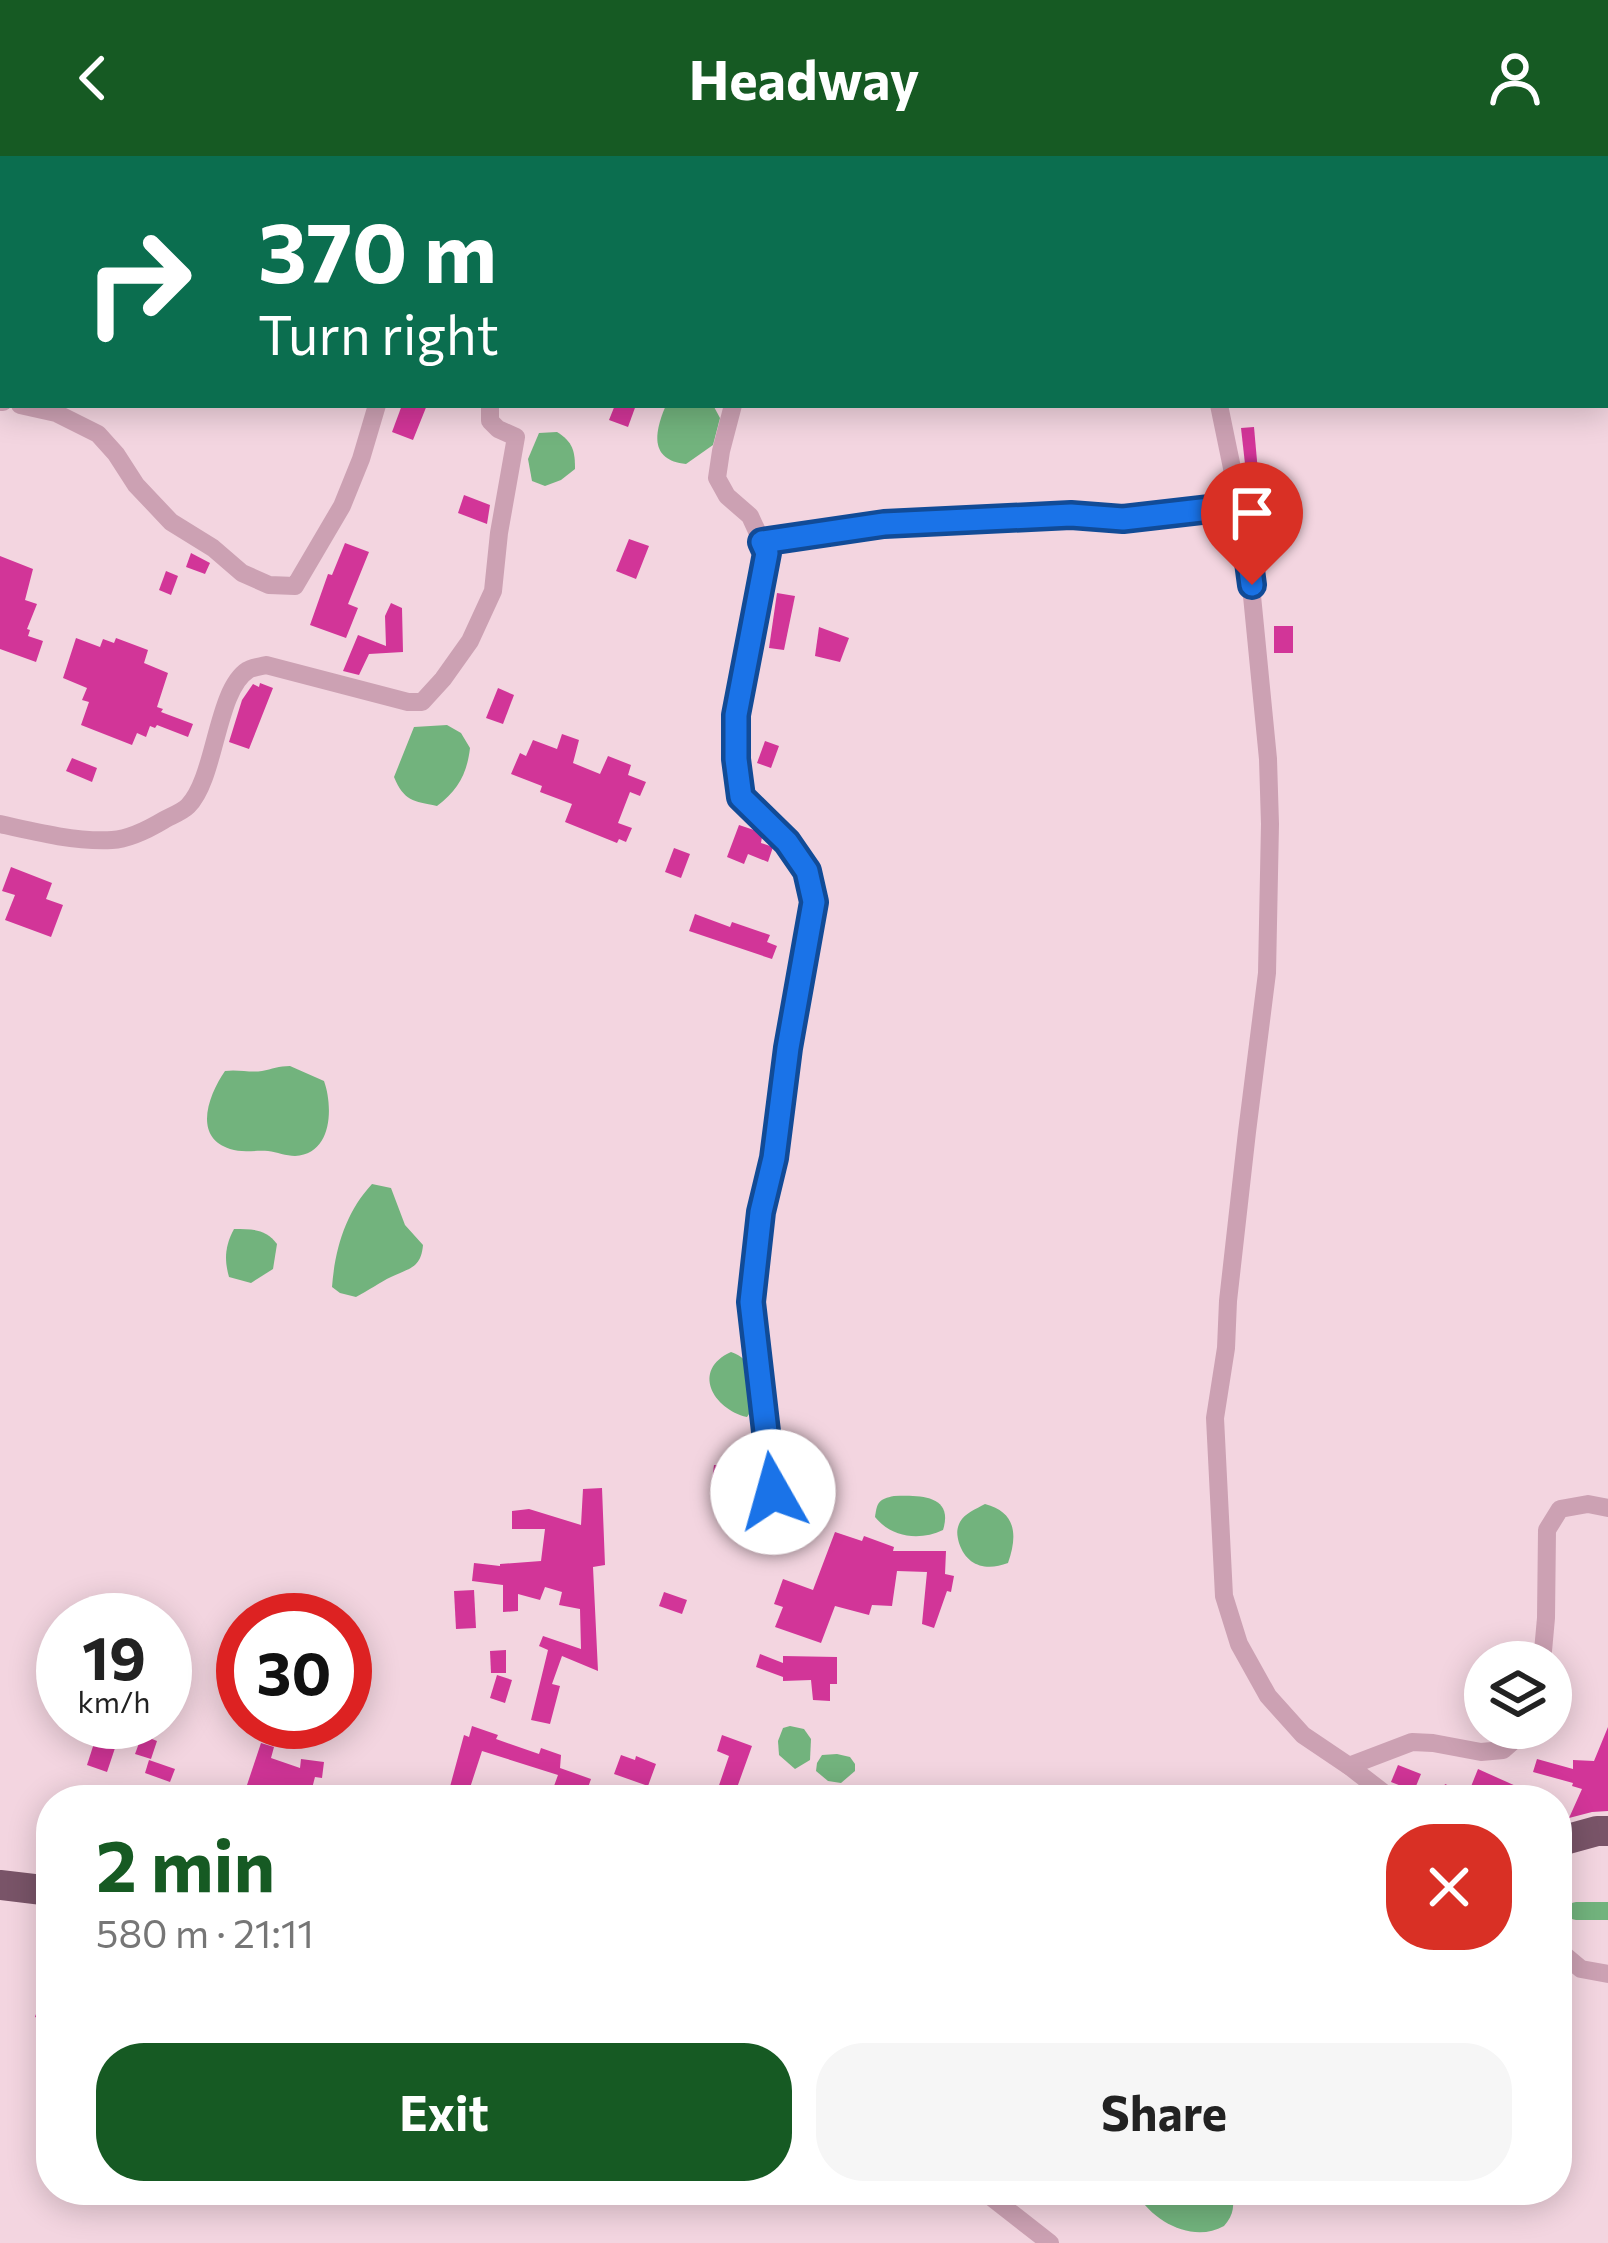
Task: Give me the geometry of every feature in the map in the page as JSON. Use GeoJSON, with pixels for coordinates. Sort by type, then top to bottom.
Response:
{"type":"FeatureCollection","features":[{"type":"Feature","properties":{"kind":"main road"},"geometry":{"type":"LineString","coordinates":[[1572,1838],[1608,1831]]}},
{"type":"Feature","properties":{"kind":"main road"},"geometry":{"type":"LineString","coordinates":[[0,1885],[36,1889]]}},
{"type":"Feature","properties":{"kind":"street"},"geometry":{"type":"LineString","coordinates":[[34,408],[56,413],[98,434],[171,522],[242,573],[269,585],[295,586],[342,506],[376,408]]}},
{"type":"Feature","properties":{"kind":"street"},"geometry":{"type":"LineString","coordinates":[[0,824],[114,840],[148,830],[188,806],[207,776],[229,699],[249,669],[266,665],[422,703],[470,641],[494,591],[516,437],[497,429],[490,421],[490,408]]}},
{"type":"Feature","properties":{"kind":"street"},"geometry":{"type":"LineString","coordinates":[[732,408],[717,478],[727,496],[750,516],[767,553],[736,715],[741,797],[787,842],[807,871],[814,902],[774,1158],[761,1212],[751,1302],[773,1492],[764,1544]]}},
{"type":"Feature","properties":{"kind":"street"},"geometry":{"type":"LineString","coordinates":[[1220,408],[1248,555],[1270,824],[1268,973],[1215,1418],[1224,1595],[1239,1644],[1268,1696],[1303,1735],[1374,1785]]}},
{"type":"Feature","properties":{"kind":"street"},"geometry":{"type":"LineString","coordinates":[[762,542],[884,524],[1071,515],[1123,519],[1236,506]]}},
{"type":"Feature","properties":{"kind":"street"},"geometry":{"type":"LineString","coordinates":[[1544,1641],[1547,1530],[1560,1509],[1588,1504],[1608,1508]]}},
{"type":"Feature","properties":{"kind":"street"},"geometry":{"type":"LineString","coordinates":[[1349,1766],[1412,1742],[1464,1749]]}},
{"type":"Feature","properties":{"kind":"street"},"geometry":{"type":"LineString","coordinates":[[1465,1749],[1503,1749]]}},
{"type":"Feature","properties":{"kind":"street"},"geometry":{"type":"LineString","coordinates":[[1572,1962],[1581,1969],[1608,1974]]}},
{"type":"Feature","properties":{"kind":"street"},"geometry":{"type":"LineString","coordinates":[[1001,2205],[1050,2243]]}},
{"type":"Feature","properties":{"kind":"shaded area"},"geometry":{"type":"Polygon","coordinates":[[[665,408],[715,408],[720,418],[713,445],[686,464],[665,457],[660,450],[659,425],[665,408]]]}},
{"type":"Feature","properties":{"kind":"shaded area"},"geometry":{"type":"Polygon","coordinates":[[[557,432],[572,448],[575,469],[545,486],[532,481],[528,459],[539,433],[557,432]]]}},
{"type":"Feature","properties":{"kind":"shaded area"},"geometry":{"type":"Polygon","coordinates":[[[447,725],[461,733],[470,748],[460,781],[437,806],[410,799],[394,777],[414,727],[447,725]]]}},
{"type":"Feature","properties":{"kind":"shaded area"},"geometry":{"type":"Polygon","coordinates":[[[290,1066],[324,1081],[329,1115],[317,1147],[295,1156],[235,1150],[218,1143],[211,1135],[207,1114],[225,1071],[290,1066]]]}},
{"type":"Feature","properties":{"kind":"shaded area"},"geometry":{"type":"Polygon","coordinates":[[[372,1184],[391,1188],[405,1225],[423,1245],[413,1266],[356,1297],[332,1287],[349,1219],[372,1184]]]}},
{"type":"Feature","properties":{"kind":"shaded area"},"geometry":{"type":"Polygon","coordinates":[[[234,1229],[263,1233],[277,1244],[273,1269],[251,1283],[229,1277],[226,1253],[234,1229]]]}},
{"type":"Feature","properties":{"kind":"shaded area"},"geometry":{"type":"Polygon","coordinates":[[[731,1352],[748,1365],[756,1384],[759,1399],[747,1417],[725,1406],[711,1388],[712,1369],[731,1352]]]}},
{"type":"Feature","properties":{"kind":"shaded area"},"geometry":{"type":"Polygon","coordinates":[[[894,1496],[924,1497],[939,1504],[944,1510],[943,1530],[916,1536],[890,1529],[875,1517],[880,1502],[894,1496]]]}},
{"type":"Feature","properties":{"kind":"shaded area"},"geometry":{"type":"Polygon","coordinates":[[[985,1504],[1003,1513],[1012,1526],[1008,1563],[993,1567],[967,1557],[957,1532],[968,1514],[985,1504]]]}},
{"type":"Feature","properties":{"kind":"shaded area"},"geometry":{"type":"Polygon","coordinates":[[[783,1728],[804,1729],[811,1739],[810,1760],[795,1769],[779,1755],[778,1741],[783,1728]]]}},
{"type":"Feature","properties":{"kind":"shaded area"},"geometry":{"type":"Polygon","coordinates":[[[822,1755],[850,1757],[855,1764],[855,1771],[841,1783],[828,1781],[816,1771],[822,1755]]]}},
{"type":"Feature","properties":{"kind":"shaded area"},"geometry":{"type":"Polygon","coordinates":[[[1145,2205],[1233,2205],[1224,2226],[1212,2231],[1188,2231],[1145,2205]]]}},
{"type":"Feature","properties":{"kind":"building"},"geometry":{"type":"Polygon","coordinates":[[[401,408],[426,408],[413,440],[392,432],[401,408]]]}},
{"type":"Feature","properties":{"kind":"building"},"geometry":{"type":"Polygon","coordinates":[[[614,408],[635,408],[628,427],[609,420],[614,408]]]}},
{"type":"Feature","properties":{"kind":"building"},"geometry":{"type":"Polygon","coordinates":[[[1254,427],[1258,472],[1246,473],[1241,428],[1254,427]]]}},
{"type":"Feature","properties":{"kind":"building"},"geometry":{"type":"Polygon","coordinates":[[[464,495],[490,505],[487,524],[458,513],[464,495]]]}},
{"type":"Feature","properties":{"kind":"building"},"geometry":{"type":"Polygon","coordinates":[[[629,539],[649,546],[636,579],[616,571],[629,539]]]}},
{"type":"Feature","properties":{"kind":"building"},"geometry":{"type":"Polygon","coordinates":[[[345,543],[369,552],[348,604],[358,608],[346,638],[310,625],[345,543]]]}},
{"type":"Feature","properties":{"kind":"building"},"geometry":{"type":"Polygon","coordinates":[[[191,553],[210,563],[205,574],[186,567],[191,553]]]}},
{"type":"Feature","properties":{"kind":"building"},"geometry":{"type":"Polygon","coordinates":[[[0,556],[33,569],[25,600],[37,604],[27,629],[28,636],[43,641],[36,662],[0,649],[0,556]]]}},
{"type":"Feature","properties":{"kind":"building"},"geometry":{"type":"Polygon","coordinates":[[[166,571],[178,576],[171,595],[159,590],[166,571]]]}},
{"type":"Feature","properties":{"kind":"building"},"geometry":{"type":"Polygon","coordinates":[[[777,593],[795,596],[784,650],[769,648],[777,593]]]}},
{"type":"Feature","properties":{"kind":"building"},"geometry":{"type":"Polygon","coordinates":[[[391,603],[402,608],[403,652],[369,654],[359,675],[343,671],[358,635],[386,646],[385,616],[391,603]]]}},
{"type":"Feature","properties":{"kind":"building"},"geometry":{"type":"Polygon","coordinates":[[[1274,626],[1293,626],[1293,653],[1274,653],[1274,626]]]}},
{"type":"Feature","properties":{"kind":"building"},"geometry":{"type":"Polygon","coordinates":[[[819,627],[849,638],[840,662],[815,656],[819,627]]]}},
{"type":"Feature","properties":{"kind":"building"},"geometry":{"type":"Polygon","coordinates":[[[76,638],[100,647],[103,639],[114,643],[116,638],[148,650],[144,663],[168,673],[157,707],[193,724],[188,737],[150,726],[146,737],[137,733],[132,745],[81,725],[89,702],[82,700],[87,688],[63,678],[76,638]]]}},
{"type":"Feature","properties":{"kind":"building"},"geometry":{"type":"Polygon","coordinates":[[[260,683],[273,688],[249,749],[229,742],[242,700],[253,684],[259,687],[260,683]]]}},
{"type":"Feature","properties":{"kind":"building"},"geometry":{"type":"Polygon","coordinates":[[[498,688],[514,695],[503,724],[486,718],[498,688]]]}},
{"type":"Feature","properties":{"kind":"building"},"geometry":{"type":"Polygon","coordinates":[[[562,734],[579,740],[573,763],[600,774],[608,756],[631,765],[628,775],[646,782],[640,796],[630,792],[618,823],[632,828],[626,842],[619,839],[617,843],[565,822],[572,804],[511,774],[520,753],[526,756],[533,740],[557,749],[562,734]]]}},
{"type":"Feature","properties":{"kind":"building"},"geometry":{"type":"Polygon","coordinates":[[[765,741],[779,746],[771,768],[757,763],[765,741]]]}},
{"type":"Feature","properties":{"kind":"building"},"geometry":{"type":"Polygon","coordinates":[[[72,758],[97,768],[92,782],[66,771],[72,758]]]}},
{"type":"Feature","properties":{"kind":"building"},"geometry":{"type":"Polygon","coordinates":[[[739,825],[757,831],[761,843],[773,847],[768,862],[748,854],[744,864],[727,857],[739,825]]]}},
{"type":"Feature","properties":{"kind":"building"},"geometry":{"type":"Polygon","coordinates":[[[674,848],[690,854],[681,878],[665,872],[674,848]]]}},
{"type":"Feature","properties":{"kind":"building"},"geometry":{"type":"Polygon","coordinates":[[[11,867],[52,883],[46,899],[63,905],[51,937],[5,920],[15,895],[2,891],[11,867]]]}},
{"type":"Feature","properties":{"kind":"building"},"geometry":{"type":"Polygon","coordinates":[[[695,914],[770,935],[767,942],[777,946],[772,959],[689,931],[695,914]]]}},
{"type":"Feature","properties":{"kind":"building"},"geometry":{"type":"Polygon","coordinates":[[[714,1465],[737,1467],[735,1484],[712,1482],[714,1465]]]}},
{"type":"Feature","properties":{"kind":"building"},"geometry":{"type":"Polygon","coordinates":[[[602,1488],[605,1565],[593,1567],[598,1671],[562,1656],[552,1684],[560,1686],[550,1724],[531,1720],[548,1650],[539,1646],[543,1636],[581,1649],[580,1609],[559,1605],[562,1592],[545,1587],[540,1600],[518,1594],[518,1611],[503,1612],[503,1585],[472,1581],[474,1563],[500,1566],[541,1561],[545,1529],[512,1529],[512,1511],[529,1509],[581,1525],[583,1489],[602,1488]]]}},
{"type":"Feature","properties":{"kind":"building"},"geometry":{"type":"Polygon","coordinates":[[[828,1493],[829,1513],[791,1509],[794,1495],[828,1493]]]}},
{"type":"Feature","properties":{"kind":"building"},"geometry":{"type":"Polygon","coordinates":[[[835,1532],[862,1541],[864,1536],[894,1547],[893,1551],[946,1551],[945,1574],[954,1576],[934,1628],[922,1624],[927,1572],[897,1571],[892,1606],[872,1605],[869,1615],[835,1606],[821,1643],[775,1627],[783,1607],[774,1604],[783,1579],[813,1590],[835,1532]]]}},
{"type":"Feature","properties":{"kind":"building"},"geometry":{"type":"Polygon","coordinates":[[[474,1590],[476,1628],[456,1629],[454,1591],[474,1590]]]}},
{"type":"Feature","properties":{"kind":"building"},"geometry":{"type":"Polygon","coordinates":[[[664,1592],[687,1600],[682,1614],[659,1606],[664,1592]]]}},
{"type":"Feature","properties":{"kind":"building"},"geometry":{"type":"Polygon","coordinates":[[[506,1650],[506,1673],[491,1673],[490,1651],[506,1650]]]}},
{"type":"Feature","properties":{"kind":"building"},"geometry":{"type":"Polygon","coordinates":[[[760,1654],[783,1663],[783,1656],[837,1657],[837,1684],[830,1684],[830,1701],[813,1700],[811,1680],[783,1681],[756,1667],[760,1654]]]}},
{"type":"Feature","properties":{"kind":"building"},"geometry":{"type":"Polygon","coordinates":[[[497,1675],[512,1680],[505,1703],[490,1698],[497,1675]]]}},
{"type":"Feature","properties":{"kind":"building"},"geometry":{"type":"Polygon","coordinates":[[[472,1726],[539,1754],[541,1748],[561,1755],[560,1768],[591,1779],[589,1785],[554,1785],[558,1775],[482,1751],[471,1785],[450,1785],[464,1735],[469,1737],[472,1726]]]}},
{"type":"Feature","properties":{"kind":"building"},"geometry":{"type":"Polygon","coordinates":[[[1608,1727],[1608,1811],[1572,1817],[1582,1789],[1533,1772],[1537,1759],[1573,1769],[1573,1760],[1594,1761],[1608,1727]]]}},
{"type":"Feature","properties":{"kind":"building"},"geometry":{"type":"Polygon","coordinates":[[[722,1735],[752,1746],[738,1785],[719,1785],[729,1756],[717,1751],[722,1735]]]}},
{"type":"Feature","properties":{"kind":"building"},"geometry":{"type":"Polygon","coordinates":[[[92,1749],[115,1749],[107,1772],[87,1765],[92,1749]]]}},
{"type":"Feature","properties":{"kind":"building"},"geometry":{"type":"Polygon","coordinates":[[[137,1749],[154,1749],[151,1759],[135,1754],[137,1749]]]}},
{"type":"Feature","properties":{"kind":"building"},"geometry":{"type":"Polygon","coordinates":[[[259,1749],[273,1749],[271,1758],[300,1768],[301,1759],[324,1762],[322,1778],[315,1777],[313,1785],[247,1785],[259,1749]]]}},
{"type":"Feature","properties":{"kind":"building"},"geometry":{"type":"Polygon","coordinates":[[[621,1755],[656,1764],[648,1785],[614,1774],[621,1755]]]}},
{"type":"Feature","properties":{"kind":"building"},"geometry":{"type":"Polygon","coordinates":[[[149,1760],[175,1769],[170,1782],[145,1773],[149,1760]]]}},
{"type":"Feature","properties":{"kind":"building"},"geometry":{"type":"Polygon","coordinates":[[[1398,1765],[1421,1774],[1416,1785],[1391,1782],[1398,1765]]]}},
{"type":"Feature","properties":{"kind":"building"},"geometry":{"type":"Polygon","coordinates":[[[1478,1769],[1514,1785],[1472,1785],[1478,1769]]]}},
{"type":"Feature","properties":{"kind":"waterway"},"geometry":{"type":"LineString","coordinates":[[1576,1911],[1608,1911]]}},
{"type":"Feature","properties":{"kind":"route"},"geometry":{"type":"LineString","coordinates":[[773,1492],[751,1302],[761,1212],[774,1158],[778,1108],[814,902],[807,871],[787,842],[741,797],[736,715],[767,553],[762,542],[884,524],[1071,515],[1123,519],[1236,506],[1252,585]]}}]}
